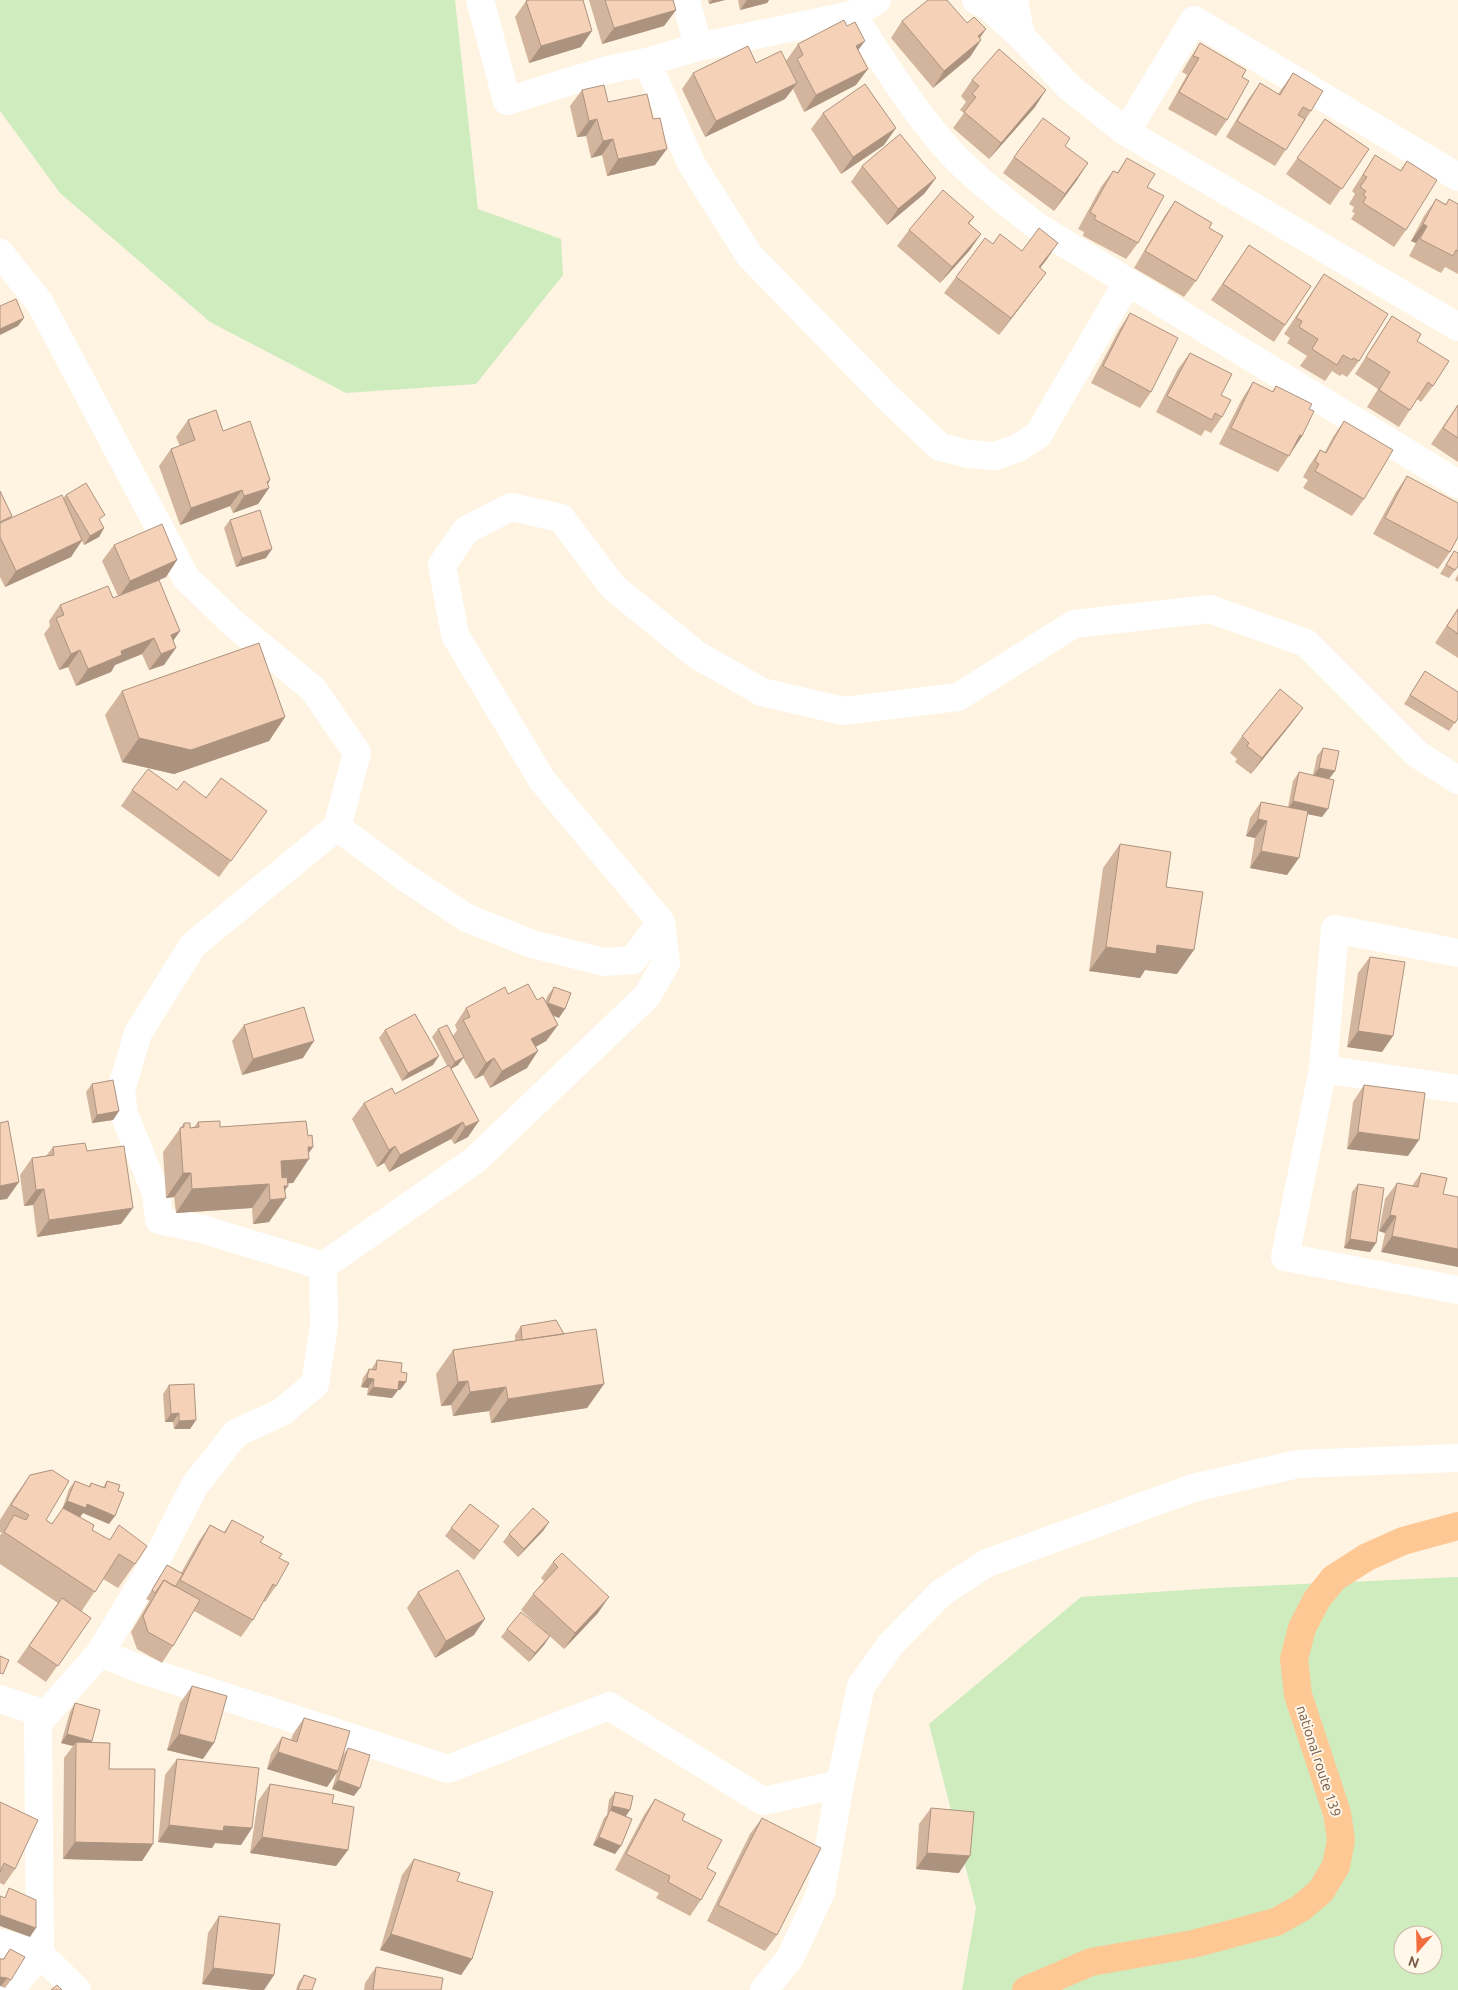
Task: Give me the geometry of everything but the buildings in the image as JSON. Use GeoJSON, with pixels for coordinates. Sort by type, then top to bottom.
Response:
{"type":"FeatureCollection","features":[{"type":"Feature","properties":{"kind":"highway","name":"national route 139"},"geometry":{"type":"LineString","coordinates":[[1026,1990],[1091,1962],[1193,1944],[1276,1922],[1301,1908],[1321,1891],[1336,1866],[1341,1840],[1337,1813],[1298,1696],[1294,1660],[1302,1628],[1317,1599],[1334,1578],[1366,1557],[1403,1541],[1458,1526]]}},
{"type":"Feature","properties":{"kind":"street"},"geometry":{"type":"LineString","coordinates":[[480,0],[507,101],[607,70],[647,62],[698,47],[852,15],[877,0]]}},
{"type":"Feature","properties":{"kind":"street"},"geometry":{"type":"LineString","coordinates":[[686,0],[698,47]]}},
{"type":"Feature","properties":{"kind":"street"},"geometry":{"type":"LineString","coordinates":[[976,0],[989,7],[1021,36],[1069,87],[1126,132],[1457,325]]}},
{"type":"Feature","properties":{"kind":"street"},"geometry":{"type":"LineString","coordinates":[[1014,0],[1021,36]]}},
{"type":"Feature","properties":{"kind":"street"},"geometry":{"type":"LineString","coordinates":[[852,15],[931,129],[982,184],[1038,227],[1458,484]]}},
{"type":"Feature","properties":{"kind":"street"},"geometry":{"type":"LineString","coordinates":[[1126,132],[1194,20],[1458,177]]}},
{"type":"Feature","properties":{"kind":"street"},"geometry":{"type":"LineString","coordinates":[[647,62],[691,163],[748,255],[887,397],[940,446],[968,454],[994,456],[1018,448],[1038,435],[1127,283]]}},
{"type":"Feature","properties":{"kind":"street"},"geometry":{"type":"LineString","coordinates":[[0,253],[40,303],[186,578],[234,624],[313,688],[357,753],[337,827],[193,945],[138,1033],[121,1090],[124,1114],[156,1193],[159,1220],[202,1228],[323,1266]]}},
{"type":"Feature","properties":{"kind":"street"},"geometry":{"type":"LineString","coordinates":[[323,1266],[475,1160],[646,996],[666,963],[661,922],[542,780],[455,635],[442,565],[466,530],[511,507],[561,518],[613,586],[697,655],[762,692],[843,711],[958,697],[1074,624],[1210,609],[1306,644],[1417,754],[1458,780]]}},
{"type":"Feature","properties":{"kind":"street"},"geometry":{"type":"LineString","coordinates":[[337,827],[406,878],[467,918],[532,944],[604,962],[633,960],[661,922]]}},
{"type":"Feature","properties":{"kind":"street"},"geometry":{"type":"LineString","coordinates":[[1458,953],[1335,929],[1323,1069],[1285,1257],[1458,1290]]}},
{"type":"Feature","properties":{"kind":"street"},"geometry":{"type":"LineString","coordinates":[[1323,1069],[1458,1089]]}},
{"type":"Feature","properties":{"kind":"street"},"geometry":{"type":"LineString","coordinates":[[10,1990],[40,1954],[38,1723],[100,1653],[159,1555],[195,1485],[236,1433],[282,1412],[315,1384],[324,1326],[323,1266]]}},
{"type":"Feature","properties":{"kind":"street"},"geometry":{"type":"LineString","coordinates":[[764,1990],[790,1958],[820,1892],[840,1784],[862,1686],[891,1644],[941,1593],[987,1563],[1193,1488],[1298,1464],[1458,1458]]}},
{"type":"Feature","properties":{"kind":"street"},"geometry":{"type":"LineString","coordinates":[[100,1653],[143,1670],[448,1769],[609,1706],[764,1801],[840,1784]]}},
{"type":"Feature","properties":{"kind":"street"},"geometry":{"type":"LineString","coordinates":[[0,1699],[46,1714]]}},
{"type":"Feature","properties":{"kind":"street"},"geometry":{"type":"LineString","coordinates":[[0,1943],[40,1954],[77,1990]]}},
{"type":"Feature","properties":{"kind":"green space"},"geometry":{"type":"Polygon","coordinates":[[[0,0],[455,0],[478,209],[561,239],[563,275],[476,384],[346,393],[210,322],[60,193],[0,111],[0,0]]]}},
{"type":"Feature","properties":{"kind":"green space"},"geometry":{"type":"Polygon","coordinates":[[[1458,1577],[1458,1990],[962,1990],[976,1908],[929,1724],[1081,1597],[1215,1588],[1458,1577]]]}}]}
